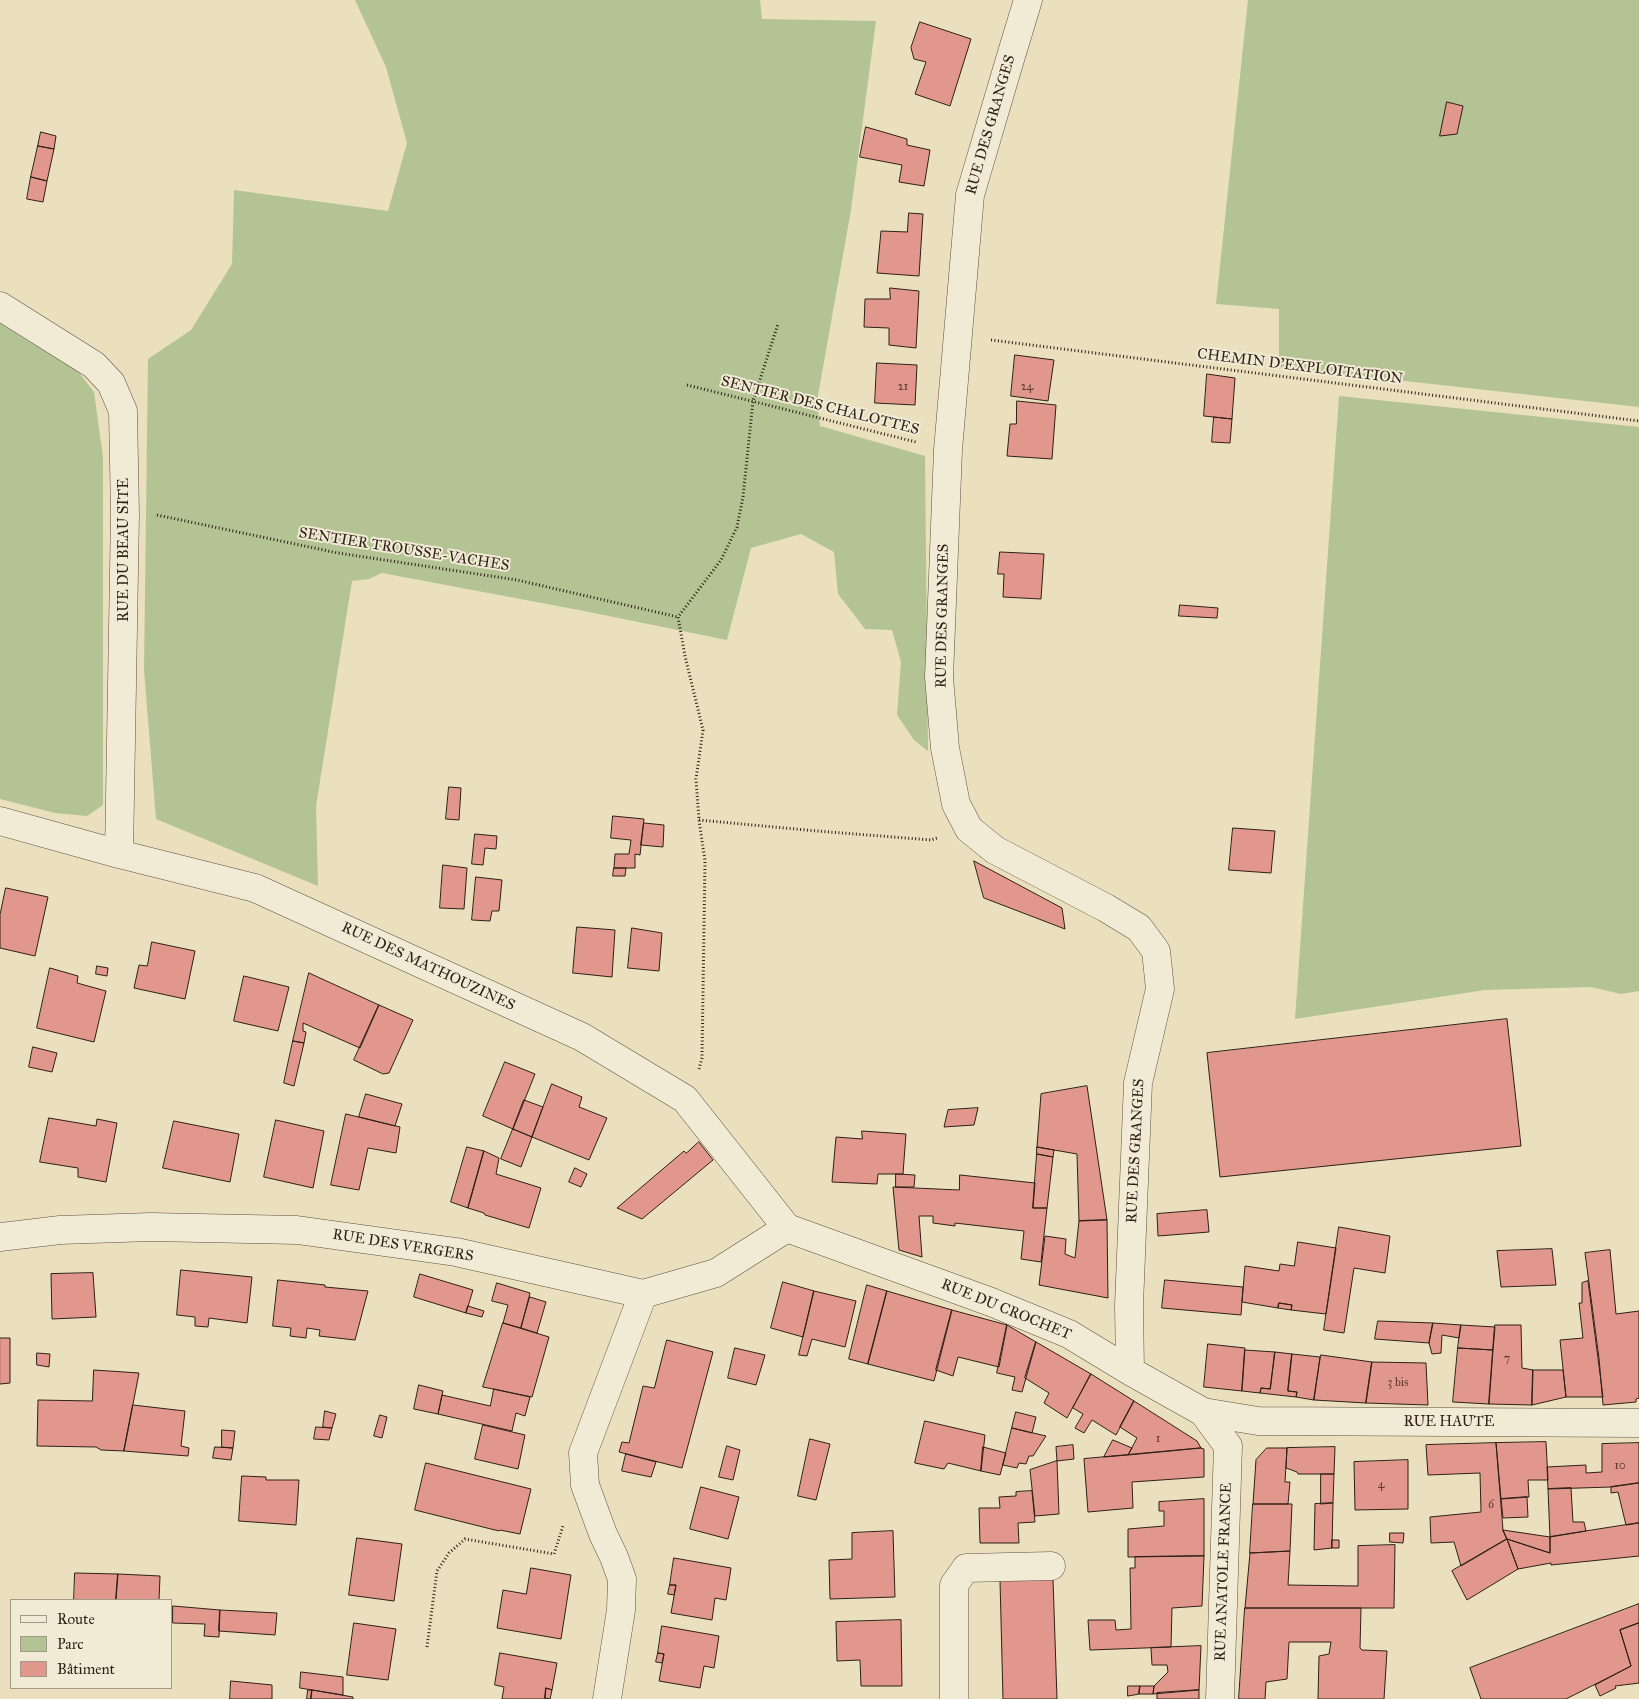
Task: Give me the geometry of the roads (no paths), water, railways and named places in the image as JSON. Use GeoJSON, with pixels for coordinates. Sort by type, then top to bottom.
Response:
{"type":"FeatureCollection","features":[{"type":"Feature","properties":{"kind":"street","name":"RUE DES GRANGES"},"geometry":{"type":"LineString","coordinates":[[1028,0],[970,195],[948,450],[939,677],[945,748],[956,804],[969,829],[995,850],[1106,908],[1139,928],[1156,951],[1160,989],[1138,1084],[1129,1305],[1130,1371]]}},
{"type":"Feature","properties":{"kind":"street","name":"RUE DU BEAU SITE"},"geometry":{"type":"LineString","coordinates":[[0,306],[94,365],[111,383],[123,411],[125,514],[119,854]]}},
{"type":"Feature","properties":{"kind":"street","name":"RUE DES MATHOUZINES"},"geometry":{"type":"LineString","coordinates":[[0,821],[119,854],[255,888],[582,1037],[685,1099],[786,1228]]}},
{"type":"Feature","properties":{"kind":"street","name":"RUE DES VERGERS"},"geometry":{"type":"LineString","coordinates":[[0,1238],[60,1230],[151,1226],[297,1230],[456,1252],[643,1294],[716,1273],[786,1228]]}},
{"type":"Feature","properties":{"kind":"street","name":"RUE DU CROCHET"},"geometry":{"type":"LineString","coordinates":[[786,1228],[1000,1305],[1069,1334],[1203,1412],[1228,1446]]}},
{"type":"Feature","properties":{"kind":"street"},"geometry":{"type":"LineString","coordinates":[[607,1699],[621,1610],[622,1579],[585,1485],[583,1453],[643,1294]]}},
{"type":"Feature","properties":{"kind":"street","name":"RUE HAUTE"},"geometry":{"type":"LineString","coordinates":[[1203,1412],[1258,1421],[1639,1423]]}},
{"type":"Feature","properties":{"kind":"street"},"geometry":{"type":"LineString","coordinates":[[1228,1446],[1258,1421]]}},
{"type":"Feature","properties":{"kind":"street","name":"RUE ANATOLE FRANCE"},"geometry":{"type":"LineString","coordinates":[[1220,1699],[1228,1446]]}},
{"type":"Feature","properties":{"kind":"street"},"geometry":{"type":"LineString","coordinates":[[954,1699],[954,1585],[966,1568],[1051,1566]]}}]}
